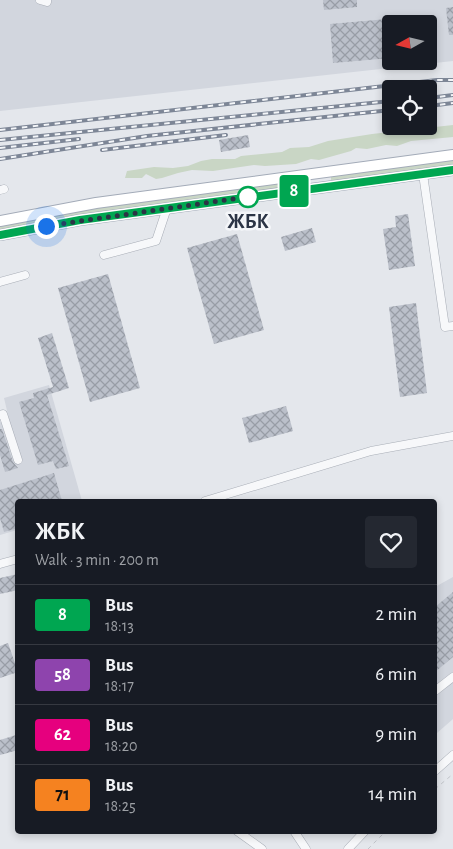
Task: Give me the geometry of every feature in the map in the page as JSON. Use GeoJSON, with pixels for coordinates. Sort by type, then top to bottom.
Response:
{"type":"FeatureCollection","features":[{"type":"Feature","properties":{"kind":"main road"},"geometry":{"type":"LineString","coordinates":[[0,221],[96,204],[453,155]]}},
{"type":"Feature","properties":{"kind":"main road"},"geometry":{"type":"LineString","coordinates":[[0,235],[80,220],[453,170]]}},
{"type":"Feature","properties":{"kind":"main road"},"geometry":{"type":"LineString","coordinates":[[314,174],[316,188]]}},
{"type":"Feature","properties":{"kind":"street"},"geometry":{"type":"LineString","coordinates":[[40,0],[47,2],[47,0]]}},
{"type":"Feature","properties":{"kind":"street"},"geometry":{"type":"LineString","coordinates":[[423,174],[444,327],[453,326]]}},
{"type":"Feature","properties":{"kind":"street"},"geometry":{"type":"LineString","coordinates":[[104,255],[156,241],[167,208]]}},
{"type":"Feature","properties":{"kind":"street"},"geometry":{"type":"LineString","coordinates":[[0,282],[25,275]]}},
{"type":"Feature","properties":{"kind":"street"},"geometry":{"type":"LineString","coordinates":[[0,415],[3,414],[18,460]]}},
{"type":"Feature","properties":{"kind":"street"},"geometry":{"type":"LineString","coordinates":[[212,499],[371,451],[453,436]]}},
{"type":"Feature","properties":{"kind":"street"},"geometry":{"type":"LineString","coordinates":[[0,564],[15,560]]}},
{"type":"Feature","properties":{"kind":"street"},"geometry":{"type":"LineString","coordinates":[[437,689],[453,677]]}},
{"type":"Feature","properties":{"kind":"street"},"geometry":{"type":"LineString","coordinates":[[437,769],[453,755]]}},
{"type":"Feature","properties":{"kind":"street"},"geometry":{"type":"LineString","coordinates":[[240,834],[262,849]]}},
{"type":"Feature","properties":{"kind":"street"},"geometry":{"type":"LineString","coordinates":[[296,834],[306,849]]}},
{"type":"Feature","properties":{"kind":"street"},"geometry":{"type":"LineString","coordinates":[[348,849],[362,834]]}},
{"type":"Feature","properties":{"kind":"path"},"geometry":{"type":"LineString","coordinates":[[437,787],[453,774]]}},
{"type":"Feature","properties":{"kind":"path"},"geometry":{"type":"LineString","coordinates":[[368,849],[383,834]]}},
{"type":"Feature","properties":{"kind":"shaded area"},"geometry":{"type":"Polygon","coordinates":[[[0,0],[453,0],[453,61],[438,63],[438,15],[382,15],[382,69],[0,111],[0,0]]]}},
{"type":"Feature","properties":{"kind":"shaded area"},"geometry":{"type":"Polygon","coordinates":[[[49,385],[81,499],[15,499],[15,531],[0,535],[0,422],[9,419],[4,398],[49,385]]]}},
{"type":"Feature","properties":{"kind":"shaded area"},"geometry":{"type":"Polygon","coordinates":[[[453,577],[453,719],[437,733],[437,586],[453,577]]]}},
{"type":"Feature","properties":{"kind":"green space"},"geometry":{"type":"Polygon","coordinates":[[[453,125],[453,137],[411,141],[397,146],[386,145],[367,149],[356,148],[319,160],[311,159],[296,164],[254,165],[213,171],[192,170],[156,179],[146,174],[142,178],[125,178],[127,171],[154,167],[173,168],[212,159],[235,159],[241,156],[282,152],[290,148],[309,147],[328,141],[372,134],[437,135],[437,127],[453,125]]]}},
{"type":"Feature","properties":{"kind":"green space"},"geometry":{"type":"Polygon","coordinates":[[[453,159],[453,165],[331,182],[331,176],[453,159]]]}},
{"type":"Feature","properties":{"kind":"green space"},"geometry":{"type":"Polygon","coordinates":[[[287,182],[288,187],[64,218],[0,230],[0,225],[85,209],[287,182]]]}},
{"type":"Feature","properties":{"kind":"building"},"geometry":{"type":"Polygon","coordinates":[[[323,0],[357,0],[357,7],[324,10],[323,0]]]}},
{"type":"Feature","properties":{"kind":"building"},"geometry":{"type":"Polygon","coordinates":[[[453,7],[453,35],[449,35],[446,8],[453,7]]]}},
{"type":"Feature","properties":{"kind":"building"},"geometry":{"type":"Polygon","coordinates":[[[382,19],[382,59],[333,63],[330,24],[382,19]]]}},
{"type":"Feature","properties":{"kind":"building"},"geometry":{"type":"Polygon","coordinates":[[[248,135],[250,147],[221,152],[219,140],[248,135]]]}},
{"type":"Feature","properties":{"kind":"building"},"geometry":{"type":"Polygon","coordinates":[[[408,214],[415,266],[389,270],[383,229],[396,227],[395,216],[408,214]]]}},
{"type":"Feature","properties":{"kind":"building"},"geometry":{"type":"Polygon","coordinates":[[[312,228],[316,242],[285,251],[281,237],[312,228]]]}},
{"type":"Feature","properties":{"kind":"building"},"geometry":{"type":"Polygon","coordinates":[[[237,234],[264,330],[214,344],[187,248],[237,234]]]}},
{"type":"Feature","properties":{"kind":"building"},"geometry":{"type":"Polygon","coordinates":[[[108,274],[140,388],[90,402],[58,288],[108,274]]]}},
{"type":"Feature","properties":{"kind":"building"},"geometry":{"type":"Polygon","coordinates":[[[416,303],[427,393],[400,397],[389,307],[416,303]]]}},
{"type":"Feature","properties":{"kind":"building"},"geometry":{"type":"Polygon","coordinates":[[[52,333],[69,388],[47,395],[69,466],[56,469],[53,461],[38,465],[19,402],[34,398],[33,393],[53,387],[38,338],[52,333]]]}},
{"type":"Feature","properties":{"kind":"building"},"geometry":{"type":"Polygon","coordinates":[[[286,406],[293,431],[249,443],[242,418],[286,406]]]}},
{"type":"Feature","properties":{"kind":"building"},"geometry":{"type":"Polygon","coordinates":[[[0,429],[2,429],[13,462],[18,468],[5,472],[0,455],[0,429]]]}},
{"type":"Feature","properties":{"kind":"building"},"geometry":{"type":"Polygon","coordinates":[[[54,473],[61,499],[15,499],[15,529],[4,532],[0,518],[0,490],[54,473]]]}},
{"type":"Feature","properties":{"kind":"building"},"geometry":{"type":"Polygon","coordinates":[[[15,575],[15,591],[0,594],[0,578],[15,575]]]}},
{"type":"Feature","properties":{"kind":"building"},"geometry":{"type":"Polygon","coordinates":[[[453,592],[453,657],[437,670],[437,605],[453,592]]]}},
{"type":"Feature","properties":{"kind":"building"},"geometry":{"type":"Polygon","coordinates":[[[8,643],[15,663],[15,673],[0,678],[0,646],[8,643]]]}},
{"type":"Feature","properties":{"kind":"building"},"geometry":{"type":"Polygon","coordinates":[[[15,735],[15,751],[0,755],[0,740],[15,735]]]}},
{"type":"Feature","properties":{"kind":"railway"},"geometry":{"type":"LineString","coordinates":[[0,130],[437,80],[453,80]]}},
{"type":"Feature","properties":{"kind":"railway"},"geometry":{"type":"LineString","coordinates":[[437,97],[453,95]]}},
{"type":"Feature","properties":{"kind":"railway"},"geometry":{"type":"LineString","coordinates":[[0,140],[382,102]]}},
{"type":"Feature","properties":{"kind":"railway"},"geometry":{"type":"LineString","coordinates":[[437,105],[453,103]]}},
{"type":"Feature","properties":{"kind":"railway"},"geometry":{"type":"LineString","coordinates":[[0,159],[147,136],[382,111]]}},
{"type":"Feature","properties":{"kind":"railway"},"geometry":{"type":"LineString","coordinates":[[102,150],[226,135]]}},
{"type":"Feature","properties":{"kind":"railway"},"geometry":{"type":"LineString","coordinates":[[0,148],[79,139]]}},
{"type":"Feature","properties":{"kind":"bus line","name":"8"},"geometry":{"type":"LineString","coordinates":[[0,235],[80,220],[453,170]]}},
{"type":"Feature","properties":{"kind":"place","name":"ЖБК"},"geometry":{"type":"Point","coordinates":[248,197]}},
{"type":"Feature","properties":{"kind":"route"},"geometry":{"type":"LineString","coordinates":[[46,226],[254,196],[248,197]]}}]}
